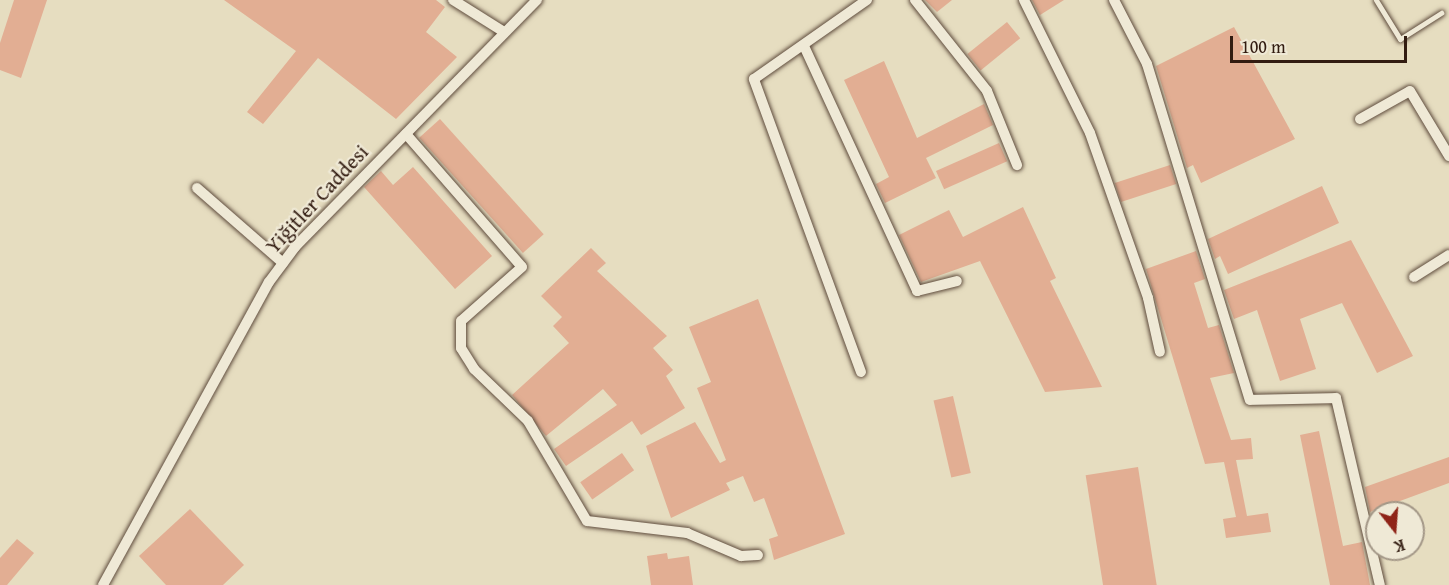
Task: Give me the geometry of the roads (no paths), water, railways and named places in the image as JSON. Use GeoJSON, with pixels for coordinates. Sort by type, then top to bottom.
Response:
{"type":"FeatureCollection","features":[{"type":"Feature","properties":{"kind":"street"},"geometry":{"type":"LineString","coordinates":[[453,0],[504,32]]}},
{"type":"Feature","properties":{"kind":"street","name":"Yiğitler Caddesi"},"geometry":{"type":"LineString","coordinates":[[103,585],[283,263],[537,0]]}},
{"type":"Feature","properties":{"kind":"street"},"geometry":{"type":"LineString","coordinates":[[861,372],[754,79],[867,0]]}},
{"type":"Feature","properties":{"kind":"street"},"geometry":{"type":"LineString","coordinates":[[915,0],[987,92],[1017,165]]}},
{"type":"Feature","properties":{"kind":"street"},"geometry":{"type":"LineString","coordinates":[[1024,0],[1090,133],[1148,298],[1160,352]]}},
{"type":"Feature","properties":{"kind":"street"},"geometry":{"type":"LineString","coordinates":[[1114,0],[1147,64],[1250,400],[1336,398],[1380,585]]}},
{"type":"Feature","properties":{"kind":"street"},"geometry":{"type":"LineString","coordinates":[[804,46],[917,291],[957,281]]}},
{"type":"Feature","properties":{"kind":"street"},"geometry":{"type":"LineString","coordinates":[[1360,119],[1410,91],[1449,156]]}},
{"type":"Feature","properties":{"kind":"street"},"geometry":{"type":"LineString","coordinates":[[406,134],[522,267],[460,321],[461,348],[474,369],[528,421],[587,521],[687,533],[741,556],[758,555]]}},
{"type":"Feature","properties":{"kind":"street"},"geometry":{"type":"LineString","coordinates":[[197,188],[283,263]]}},
{"type":"Feature","properties":{"kind":"street"},"geometry":{"type":"LineString","coordinates":[[1414,277],[1449,255]]}},
{"type":"Feature","properties":{"kind":"lane"},"geometry":{"type":"LineString","coordinates":[[1376,0],[1400,39],[1441,13]]}}]}
